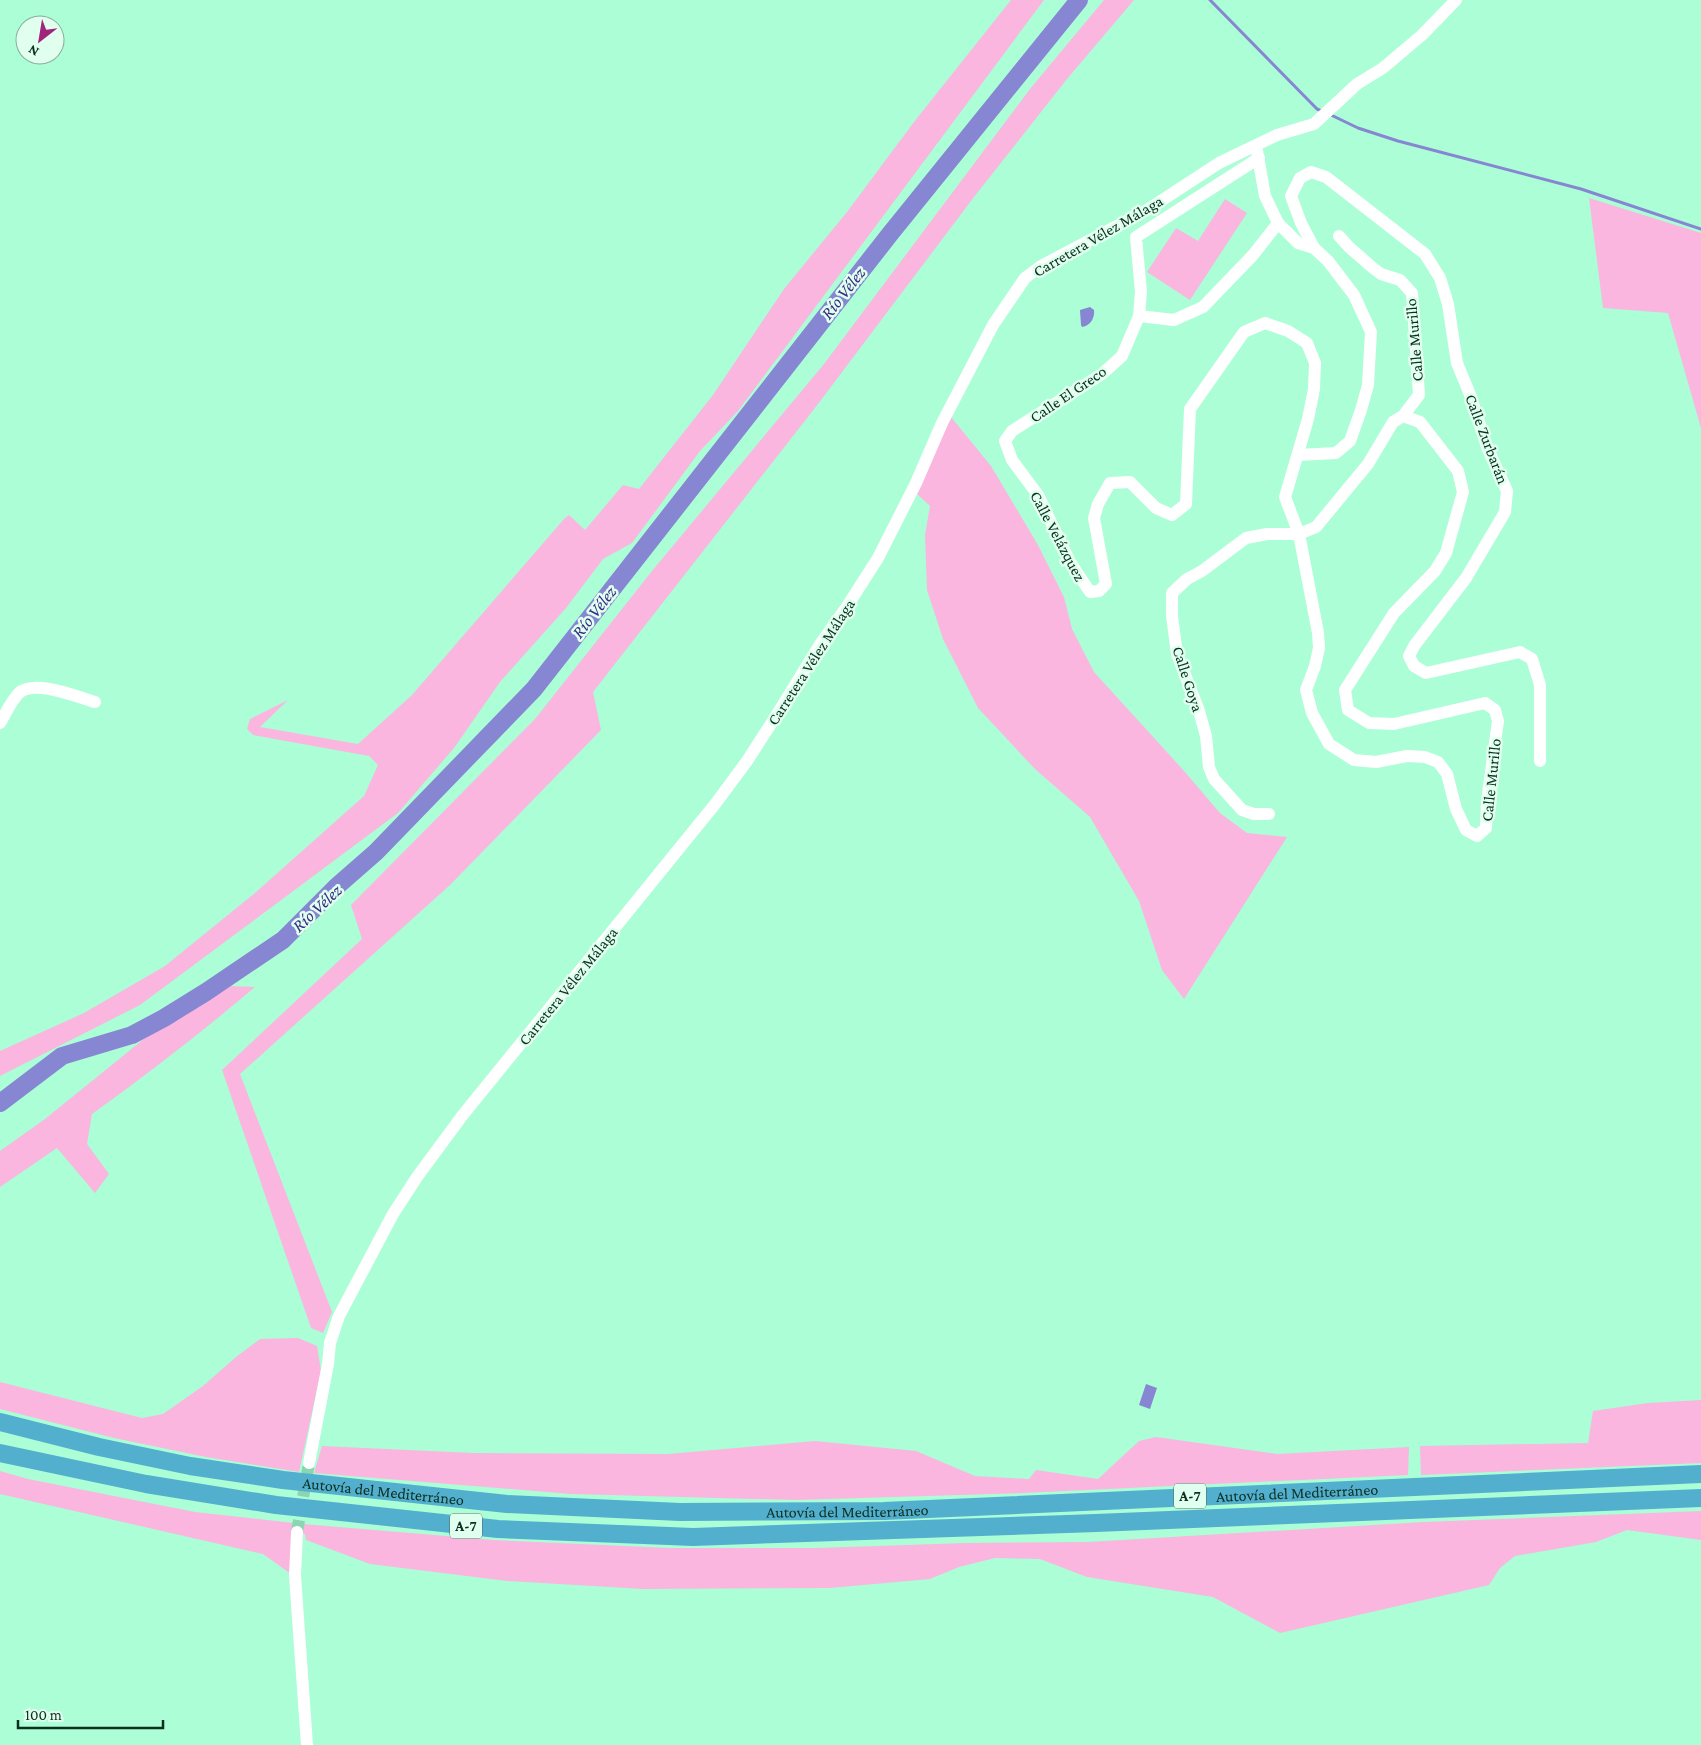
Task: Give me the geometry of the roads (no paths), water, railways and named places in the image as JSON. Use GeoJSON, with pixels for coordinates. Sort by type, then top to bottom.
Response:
{"type":"FeatureCollection","features":[{"type":"Feature","properties":{"kind":"highway","name":"Autovía del Mediterráneo"},"geometry":{"type":"LineString","coordinates":[[0,1422],[99,1447],[172,1462],[283,1480],[507,1504],[680,1512],[884,1511],[1701,1474]]}},
{"type":"Feature","properties":{"kind":"highway","name":"Autovía del Mediterráneo"},"geometry":{"type":"LineString","coordinates":[[0,1453],[146,1484],[276,1505],[498,1529],[693,1538],[1701,1498]]}},
{"type":"Feature","properties":{"kind":"street","name":"Carretera Vélez Málaga"},"geometry":{"type":"LineString","coordinates":[[309,1463],[330,1343],[339,1316],[392,1214],[416,1177],[462,1116],[716,803],[752,753],[821,643],[878,558],[916,483],[942,423],[994,325],[1025,278],[1041,266],[1147,210],[1219,163],[1277,135],[1314,124],[1356,84],[1383,68],[1422,35],[1456,0]]}},
{"type":"Feature","properties":{"kind":"street","name":"Calle Zurbarán"},"geometry":{"type":"LineString","coordinates":[[1256,144],[1265,196],[1278,223],[1298,243],[1314,248]]}},
{"type":"Feature","properties":{"kind":"street","name":"Calle El Greco"},"geometry":{"type":"LineString","coordinates":[[1005,441],[1012,431],[1102,374],[1122,356],[1139,316],[1141,292],[1136,237],[1259,158]]}},
{"type":"Feature","properties":{"kind":"street","name":"Calle Zurbarán"},"geometry":{"type":"LineString","coordinates":[[1298,455],[1336,454],[1350,441],[1368,385],[1370,362],[1371,332],[1354,295],[1328,261],[1314,248],[1301,223],[1291,196],[1300,178],[1311,172],[1326,177],[1425,254],[1440,278],[1448,304],[1457,363],[1471,397],[1487,447],[1507,491],[1505,512],[1466,578],[1414,646],[1409,656],[1414,666],[1426,673],[1520,652],[1532,659],[1540,685],[1540,761]]}},
{"type":"Feature","properties":{"kind":"street"},"geometry":{"type":"LineString","coordinates":[[1139,316],[1174,320],[1203,307],[1253,256],[1278,223]]}},
{"type":"Feature","properties":{"kind":"street","name":"Calle Murillo"},"geometry":{"type":"LineString","coordinates":[[1339,236],[1373,268],[1381,274],[1400,280],[1412,293],[1419,395],[1404,416],[1393,422],[1368,464],[1316,527],[1299,534],[1318,633],[1319,648],[1315,666],[1306,690],[1312,713],[1329,744],[1354,760],[1376,762],[1407,756],[1426,757],[1438,762],[1447,774],[1456,810],[1466,830],[1476,836],[1486,828],[1487,801],[1498,721],[1495,710],[1485,702],[1394,724],[1369,723],[1348,710],[1345,690],[1394,613],[1434,571],[1446,553],[1463,492],[1458,471],[1420,422],[1404,416]]}},
{"type":"Feature","properties":{"kind":"street","name":"Calle Velázquez"},"geometry":{"type":"LineString","coordinates":[[1005,441],[1012,460],[1038,495],[1070,562],[1090,592],[1099,591],[1106,584],[1094,518],[1098,504],[1110,483],[1130,482],[1156,508],[1172,515],[1186,504],[1190,409],[1244,332],[1265,324],[1288,331],[1307,343],[1315,363],[1314,389],[1286,497],[1299,534]]}},
{"type":"Feature","properties":{"kind":"street","name":"Calle Goya"},"geometry":{"type":"LineString","coordinates":[[1269,814],[1254,814],[1242,810],[1214,779],[1209,768],[1206,736],[1202,719],[1177,654],[1172,616],[1172,593],[1187,579],[1202,572],[1246,538],[1267,534],[1299,534]]}},
{"type":"Feature","properties":{"kind":"street"},"geometry":{"type":"LineString","coordinates":[[0,723],[20,692],[29,688],[45,688],[95,702]]}},
{"type":"Feature","properties":{"kind":"street"},"geometry":{"type":"LineString","coordinates":[[297,1532],[295,1576],[307,1745]]}},
{"type":"Feature","properties":{"kind":"water"},"geometry":{"type":"Polygon","coordinates":[[[1090,307],[1094,310],[1093,319],[1082,327],[1080,310],[1090,307]]]}},
{"type":"Feature","properties":{"kind":"water"},"geometry":{"type":"Polygon","coordinates":[[[1146,1384],[1157,1388],[1150,1409],[1139,1405],[1146,1384]]]}},
{"type":"Feature","properties":{"kind":"waterway","name":"Río Vélez"},"geometry":{"type":"LineString","coordinates":[[0,1103],[62,1056],[132,1035],[206,992],[283,940],[336,887],[376,852],[534,689],[890,234],[1079,0]]}},
{"type":"Feature","properties":{"kind":"waterway"},"geometry":{"type":"LineString","coordinates":[[1210,0],[1317,109],[1324,112]]}},
{"type":"Feature","properties":{"kind":"waterway"},"geometry":{"type":"LineString","coordinates":[[1329,114],[1358,128],[1398,141],[1581,189],[1701,229]]}},
{"type":"Feature","properties":{"kind":"tunnel"},"geometry":{"type":"LineString","coordinates":[[297,1532],[309,1463]]}}]}
